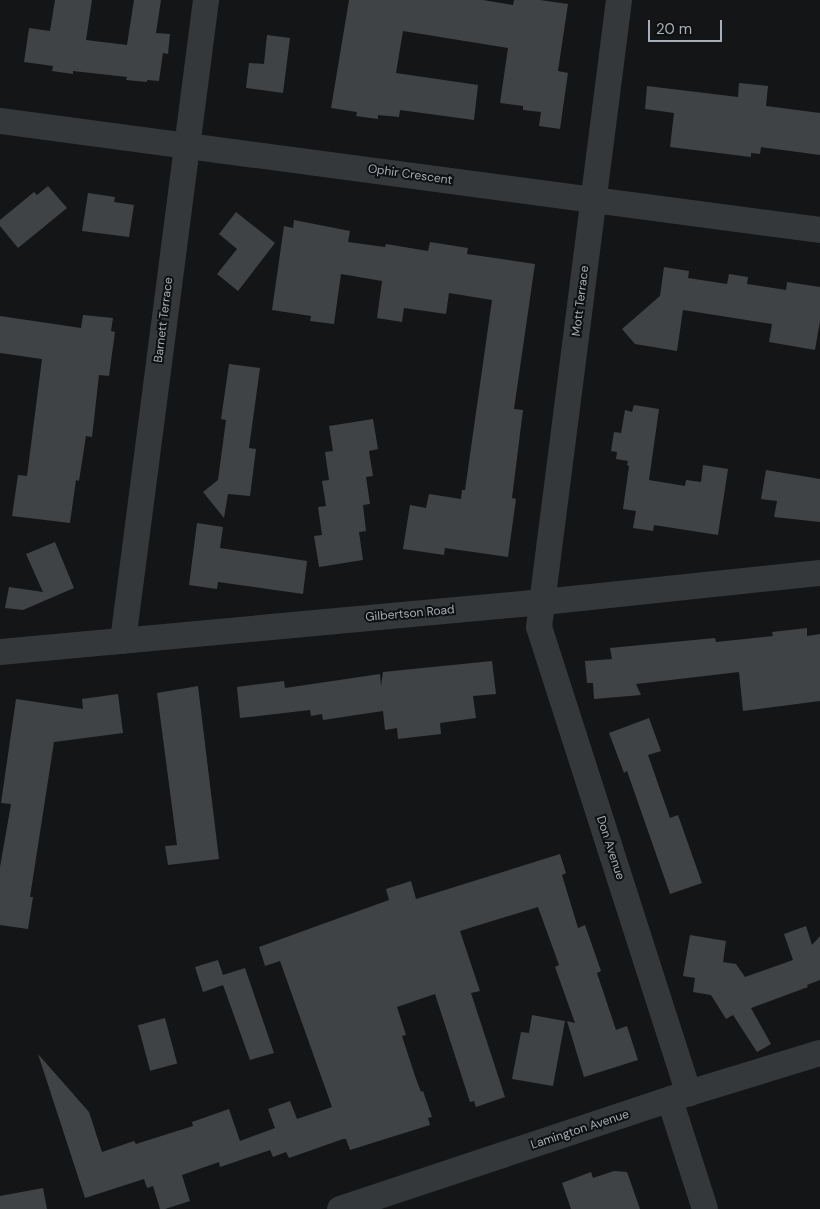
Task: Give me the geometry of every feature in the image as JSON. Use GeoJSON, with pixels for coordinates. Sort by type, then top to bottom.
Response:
{"type":"FeatureCollection","features":[{"type":"Feature","properties":{"kind":"street","name":"Barnett Terrace"},"geometry":{"type":"LineString","coordinates":[[123,641],[206,0]]}},
{"type":"Feature","properties":{"kind":"street","name":"Mott Terrace"},"geometry":{"type":"LineString","coordinates":[[543,602],[618,0]]}},
{"type":"Feature","properties":{"kind":"street","name":"Ophir Crescent"},"geometry":{"type":"LineString","coordinates":[[0,121],[820,230]]}},
{"type":"Feature","properties":{"kind":"street","name":"Gilbertson Road"},"geometry":{"type":"LineString","coordinates":[[0,652],[543,602],[820,573]]}},
{"type":"Feature","properties":{"kind":"street","name":"Don Avenue"},"geometry":{"type":"LineString","coordinates":[[543,602],[539,627],[680,1097],[705,1209]]}},
{"type":"Feature","properties":{"kind":"street","name":"Lamington Avenue"},"geometry":{"type":"LineString","coordinates":[[340,1209],[680,1097],[820,1054]]}},
{"type":"Feature","properties":{"kind":"building"},"geometry":{"type":"Polygon","coordinates":[[[55,0],[92,0],[86,40],[127,45],[134,0],[161,0],[156,33],[170,34],[168,54],[163,53],[159,81],[126,80],[127,77],[73,71],[73,74],[52,71],[53,66],[24,62],[29,28],[50,31],[55,0]]]}},
{"type":"Feature","properties":{"kind":"building"},"geometry":{"type":"Polygon","coordinates":[[[349,0],[483,0],[513,5],[514,0],[540,0],[568,4],[558,71],[568,73],[560,129],[539,126],[541,112],[523,110],[523,106],[500,103],[508,48],[403,31],[396,73],[478,85],[474,120],[400,110],[399,117],[378,115],[378,119],[356,116],[357,112],[331,108],[349,0]]]}},
{"type":"Feature","properties":{"kind":"building"},"geometry":{"type":"Polygon","coordinates":[[[267,35],[290,38],[283,93],[246,88],[249,63],[264,64],[267,35]]]}},
{"type":"Feature","properties":{"kind":"building"},"geometry":{"type":"Polygon","coordinates":[[[739,83],[768,86],[766,106],[820,113],[820,155],[761,147],[760,154],[751,153],[751,157],[670,147],[674,113],[645,109],[647,86],[738,97],[739,83]]]}},
{"type":"Feature","properties":{"kind":"building"},"geometry":{"type":"Polygon","coordinates":[[[48,186],[67,208],[18,248],[0,226],[0,220],[34,192],[37,195],[48,186]]]}},
{"type":"Feature","properties":{"kind":"building"},"geometry":{"type":"Polygon","coordinates":[[[88,193],[115,197],[114,202],[134,205],[129,237],[82,231],[88,193]]]}},
{"type":"Feature","properties":{"kind":"building"},"geometry":{"type":"Polygon","coordinates":[[[236,212],[275,243],[238,291],[217,274],[237,249],[219,234],[236,212]]]}},
{"type":"Feature","properties":{"kind":"building"},"geometry":{"type":"Polygon","coordinates":[[[294,220],[350,231],[348,242],[385,247],[386,244],[428,251],[430,242],[468,248],[467,254],[535,264],[514,409],[523,410],[512,498],[516,499],[508,557],[445,548],[444,555],[403,549],[410,505],[426,508],[429,494],[461,499],[462,490],[465,490],[492,300],[449,293],[446,314],[404,308],[402,322],[377,318],[382,281],[341,274],[334,324],[310,321],[311,316],[272,310],[284,226],[293,228],[294,220]]]}},
{"type":"Feature","properties":{"kind":"building"},"geometry":{"type":"Polygon","coordinates":[[[664,267],[689,271],[688,278],[727,284],[729,274],[748,277],[747,284],[786,290],[787,282],[820,287],[820,321],[815,350],[769,342],[772,324],[683,310],[677,351],[635,344],[622,329],[660,296],[664,267]]]}},
{"type":"Feature","properties":{"kind":"building"},"geometry":{"type":"Polygon","coordinates":[[[83,315],[113,318],[111,331],[115,332],[109,376],[99,375],[92,437],[86,436],[79,481],[76,480],[70,523],[12,516],[18,475],[27,476],[42,359],[0,353],[0,316],[81,328],[83,315]]]}},
{"type":"Feature","properties":{"kind":"building"},"geometry":{"type":"Polygon","coordinates":[[[229,364],[260,368],[249,448],[256,449],[250,496],[228,494],[224,518],[203,492],[218,480],[226,420],[221,419],[229,364]]]}},
{"type":"Feature","properties":{"kind":"building"},"geometry":{"type":"Polygon","coordinates":[[[634,405],[659,409],[649,480],[685,486],[686,480],[701,482],[703,465],[728,469],[718,535],[654,525],[653,531],[633,528],[636,511],[623,509],[629,466],[627,465],[628,461],[616,459],[617,452],[611,451],[614,432],[621,433],[625,410],[632,412],[634,405]]]}},
{"type":"Feature","properties":{"kind":"building"},"geometry":{"type":"Polygon","coordinates":[[[373,419],[378,449],[369,451],[373,476],[366,477],[370,504],[363,505],[366,531],[359,532],[363,560],[319,567],[314,536],[322,535],[318,507],[326,506],[322,481],[329,480],[325,452],[333,451],[329,426],[373,419]]]}},
{"type":"Feature","properties":{"kind":"building"},"geometry":{"type":"Polygon","coordinates":[[[766,470],[820,479],[820,522],[774,517],[777,501],[761,499],[766,470]]]}},
{"type":"Feature","properties":{"kind":"building"},"geometry":{"type":"Polygon","coordinates":[[[197,523],[223,527],[220,548],[307,561],[303,594],[218,582],[217,589],[189,585],[197,523]]]}},
{"type":"Feature","properties":{"kind":"building"},"geometry":{"type":"Polygon","coordinates":[[[55,542],[74,588],[23,610],[5,608],[9,587],[43,592],[26,554],[55,542]]]}},
{"type":"Feature","properties":{"kind":"building"},"geometry":{"type":"Polygon","coordinates":[[[807,628],[807,636],[820,634],[820,701],[743,711],[739,672],[636,684],[641,695],[594,699],[593,683],[587,683],[585,661],[612,659],[610,648],[715,638],[716,642],[773,636],[772,632],[807,628]]]}},
{"type":"Feature","properties":{"kind":"building"},"geometry":{"type":"Polygon","coordinates":[[[492,661],[496,694],[473,696],[476,718],[440,723],[441,734],[398,739],[397,728],[385,730],[383,711],[323,720],[322,714],[311,716],[310,710],[240,718],[237,687],[284,681],[285,688],[380,674],[381,686],[383,672],[492,661]]]}},
{"type":"Feature","properties":{"kind":"building"},"geometry":{"type":"Polygon","coordinates":[[[198,686],[219,859],[168,865],[165,846],[177,845],[157,693],[198,686]]]}},
{"type":"Feature","properties":{"kind":"building"},"geometry":{"type":"Polygon","coordinates":[[[118,694],[123,733],[54,742],[30,897],[33,897],[28,929],[0,925],[0,867],[11,804],[1,803],[16,699],[83,709],[82,699],[118,694]]]}},
{"type":"Feature","properties":{"kind":"building"},"geometry":{"type":"Polygon","coordinates":[[[649,718],[661,751],[648,755],[670,818],[678,815],[702,883],[670,894],[627,771],[624,773],[609,733],[649,718]]]}},
{"type":"Feature","properties":{"kind":"building"},"geometry":{"type":"Polygon","coordinates":[[[560,854],[566,873],[562,875],[578,928],[585,925],[601,971],[597,973],[616,1030],[627,1026],[638,1060],[584,1077],[567,1021],[575,1023],[555,967],[559,965],[538,907],[460,931],[480,991],[471,993],[505,1097],[476,1107],[474,1101],[470,1102],[435,994],[397,1007],[406,1035],[402,1036],[415,1076],[421,1092],[423,1091],[432,1117],[428,1118],[430,1125],[350,1150],[346,1139],[343,1139],[289,1158],[286,1152],[273,1157],[270,1150],[220,1167],[219,1162],[182,1175],[190,1201],[165,1209],[160,1209],[153,1186],[147,1188],[144,1179],[85,1198],[38,1054],[89,1112],[102,1152],[134,1141],[136,1144],[193,1126],[192,1122],[229,1109],[240,1141],[275,1128],[268,1109],[290,1101],[297,1119],[332,1107],[280,961],[265,966],[259,947],[389,900],[386,889],[411,881],[416,899],[560,854]]]}},
{"type":"Feature","properties":{"kind":"building"},"geometry":{"type":"Polygon","coordinates":[[[806,926],[812,945],[820,936],[820,980],[807,985],[808,987],[751,1008],[771,1044],[757,1052],[733,1015],[726,1019],[711,995],[693,992],[695,978],[683,976],[690,935],[726,941],[723,962],[736,964],[745,977],[793,960],[784,934],[806,926]]]}},
{"type":"Feature","properties":{"kind":"building"},"geometry":{"type":"Polygon","coordinates":[[[218,960],[223,975],[245,968],[274,1053],[250,1060],[223,985],[203,992],[195,967],[218,960]]]}},
{"type":"Feature","properties":{"kind":"building"},"geometry":{"type":"Polygon","coordinates":[[[532,1015],[565,1021],[553,1086],[512,1079],[521,1032],[529,1033],[532,1015]]]}},
{"type":"Feature","properties":{"kind":"building"},"geometry":{"type":"Polygon","coordinates":[[[165,1018],[177,1063],[150,1071],[138,1025],[165,1018]]]}},
{"type":"Feature","properties":{"kind":"building"},"geometry":{"type":"Polygon","coordinates":[[[614,1171],[627,1172],[640,1209],[571,1209],[562,1183],[591,1172],[593,1178],[614,1171]]]}},
{"type":"Feature","properties":{"kind":"building"},"geometry":{"type":"Polygon","coordinates":[[[43,1188],[47,1209],[0,1209],[0,1196],[43,1188]]]}}]}
